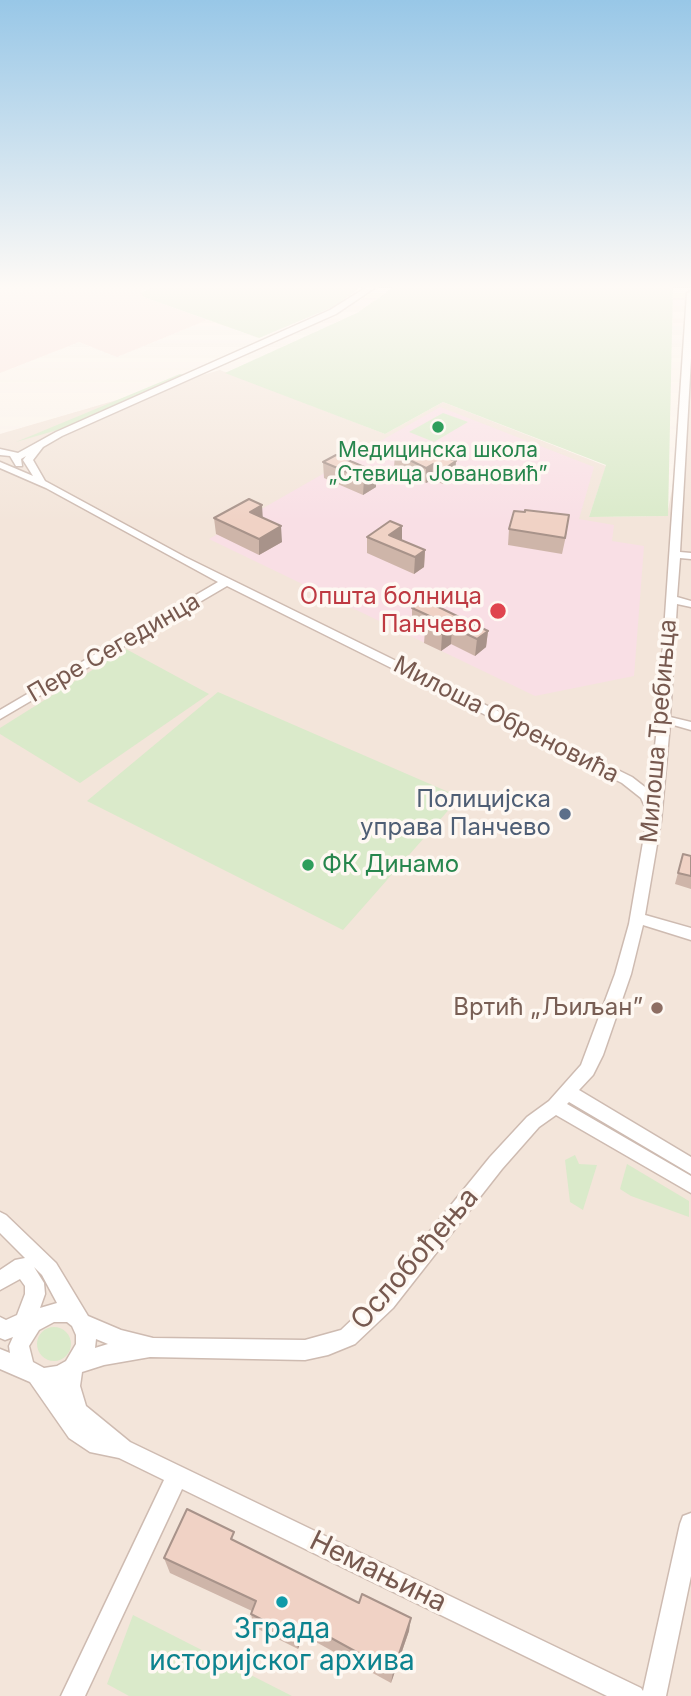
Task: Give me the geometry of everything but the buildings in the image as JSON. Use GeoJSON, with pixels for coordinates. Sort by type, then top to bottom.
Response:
{"type":"FeatureCollection","features":[{"type":"Feature","properties":{"kind":"street"},"geometry":{"type":"LineString","coordinates":[[0,465],[16,459],[44,441],[215,364]]}},
{"type":"Feature","properties":{"kind":"street","name":"Милоша Требињца"},"geometry":{"type":"LineString","coordinates":[[561,1099],[596,1055],[620,983],[637,918],[664,719],[689,364]]}},
{"type":"Feature","properties":{"kind":"street"},"geometry":{"type":"LineString","coordinates":[[1,451],[44,441]]}},
{"type":"Feature","properties":{"kind":"street"},"geometry":{"type":"LineString","coordinates":[[44,441],[28,460],[45,483]]}},
{"type":"Feature","properties":{"kind":"street"},"geometry":{"type":"LineString","coordinates":[[1,451],[14,454],[16,459],[45,483]]}},
{"type":"Feature","properties":{"kind":"street"},"geometry":{"type":"LineString","coordinates":[[0,465],[45,483]]}},
{"type":"Feature","properties":{"kind":"street","name":"Милоша Обреновића"},"geometry":{"type":"LineString","coordinates":[[45,483],[227,581],[627,780],[646,794],[653,811]]}},
{"type":"Feature","properties":{"kind":"street"},"geometry":{"type":"LineString","coordinates":[[674,554],[691,556]]}},
{"type":"Feature","properties":{"kind":"street","name":"Пере Сегединца"},"geometry":{"type":"LineString","coordinates":[[0,715],[227,581]]}},
{"type":"Feature","properties":{"kind":"street"},"geometry":{"type":"LineString","coordinates":[[671,599],[691,604]]}},
{"type":"Feature","properties":{"kind":"street"},"geometry":{"type":"LineString","coordinates":[[664,719],[691,726]]}},
{"type":"Feature","properties":{"kind":"street"},"geometry":{"type":"LineString","coordinates":[[627,780],[646,778],[659,771]]}},
{"type":"Feature","properties":{"kind":"street"},"geometry":{"type":"LineString","coordinates":[[637,918],[691,934]]}},
{"type":"Feature","properties":{"kind":"street"},"geometry":{"type":"LineString","coordinates":[[561,1099],[691,1166]]}},
{"type":"Feature","properties":{"kind":"street"},"geometry":{"type":"LineString","coordinates":[[561,1099],[691,1185]]}},
{"type":"Feature","properties":{"kind":"street","name":"Ослобођења"},"geometry":{"type":"LineString","coordinates":[[79,1320],[121,1340],[153,1348],[305,1350],[348,1337],[386,1301],[496,1163],[533,1122],[561,1099]]}},
{"type":"Feature","properties":{"kind":"street"},"geometry":{"type":"LineString","coordinates":[[0,1222],[22,1266],[34,1283],[34,1301],[24,1322],[5,1330],[0,1327]]}},
{"type":"Feature","properties":{"kind":"street"},"geometry":{"type":"LineString","coordinates":[[0,1281],[19,1259]]}},
{"type":"Feature","properties":{"kind":"street"},"geometry":{"type":"LineString","coordinates":[[19,1259],[49,1269],[79,1320],[87,1340],[75,1365],[70,1386],[72,1400],[78,1412],[123,1449]]}},
{"type":"Feature","properties":{"kind":"street"},"geometry":{"type":"LineString","coordinates":[[19,1259],[40,1271],[43,1282],[34,1321],[23,1333],[19,1346],[20,1358],[76,1431],[97,1445],[123,1449]]}},
{"type":"Feature","properties":{"kind":"street"},"geometry":{"type":"LineString","coordinates":[[0,1336],[53,1311],[79,1320]]}},
{"type":"Feature","properties":{"kind":"street"},"geometry":{"type":"LineString","coordinates":[[0,1359],[32,1373],[59,1376],[75,1365],[104,1355],[153,1348]]}},
{"type":"Feature","properties":{"kind":"street","name":"Немањина"},"geometry":{"type":"LineString","coordinates":[[123,1449],[632,1696]]}},
{"type":"Feature","properties":{"kind":"street"},"geometry":{"type":"LineString","coordinates":[[73,1696],[177,1475]]}},
{"type":"Feature","properties":{"kind":"street"},"geometry":{"type":"LineString","coordinates":[[654,1696],[691,1524]]}},
{"type":"Feature","properties":{"kind":"shaded area"},"geometry":{"type":"Polygon","coordinates":[[[0,364],[23,364],[0,373],[0,364]]]}},
{"type":"Feature","properties":{"kind":"shaded area"},"geometry":{"type":"Polygon","coordinates":[[[689,364],[691,364],[691,1696],[0,1696],[0,434],[220,370],[385,434],[443,402],[606,466],[589,517],[667,516],[683,429],[689,364]]]}},
{"type":"Feature","properties":{"kind":"shaded area","name":"Општа болница Панчево"},"geometry":{"type":"Polygon","coordinates":[[[440,407],[594,467],[579,519],[614,525],[612,541],[644,546],[634,676],[535,696],[209,539],[440,407]]]}},
{"type":"Feature","properties":{"kind":"green space"},"geometry":{"type":"Polygon","coordinates":[[[244,364],[671,364],[668,516],[589,517],[606,465],[443,402],[385,434],[225,373],[244,364]]]}},
{"type":"Feature","properties":{"kind":"green space"},"geometry":{"type":"Polygon","coordinates":[[[183,375],[71,426],[16,442],[183,375]]]}},
{"type":"Feature","properties":{"kind":"green space","name":"Медицинска школа „Стевица Јовановић”"},"geometry":{"type":"Polygon","coordinates":[[[443,413],[468,422],[434,442],[409,432],[443,413]]]}},
{"type":"Feature","properties":{"kind":"green space"},"geometry":{"type":"Polygon","coordinates":[[[126,649],[209,694],[80,783],[0,734],[0,728],[126,649]]]}},
{"type":"Feature","properties":{"kind":"green space","name":"ФК Динамо"},"geometry":{"type":"Polygon","coordinates":[[[218,692],[460,797],[343,930],[87,801],[218,692]]]}},
{"type":"Feature","properties":{"kind":"green space"},"geometry":{"type":"Polygon","coordinates":[[[575,1155],[579,1164],[597,1165],[583,1210],[570,1202],[565,1160],[575,1155]]]}},
{"type":"Feature","properties":{"kind":"green space"},"geometry":{"type":"Polygon","coordinates":[[[627,1164],[689,1201],[689,1217],[631,1196],[620,1189],[627,1164]]]}},
{"type":"Feature","properties":{"kind":"green space"},"geometry":{"type":"Polygon","coordinates":[[[54,1327],[66,1332],[71,1344],[66,1356],[54,1361],[42,1356],[37,1344],[42,1332],[54,1327]]]}},
{"type":"Feature","properties":{"kind":"green space"},"geometry":{"type":"Polygon","coordinates":[[[133,1615],[292,1696],[129,1696],[107,1684],[133,1615]]]}},
{"type":"Feature","properties":{"kind":"place","name":"Медицинска школа „Стевица Јовановић”"},"geometry":{"type":"Point","coordinates":[438,427]}},
{"type":"Feature","properties":{"kind":"place","name":"Општа болница Панчево"},"geometry":{"type":"Point","coordinates":[498,611]}},
{"type":"Feature","properties":{"kind":"place","name":"Полицијска управа Панчево"},"geometry":{"type":"Point","coordinates":[565,814]}},
{"type":"Feature","properties":{"kind":"place","name":"ФК Динамо"},"geometry":{"type":"Point","coordinates":[308,865]}},
{"type":"Feature","properties":{"kind":"place","name":"Вртић „Љиљан”"},"geometry":{"type":"Point","coordinates":[657,1008]}},
{"type":"Feature","properties":{"kind":"place","name":"Зграда историјског архива"},"geometry":{"type":"Point","coordinates":[282,1602]}}]}
